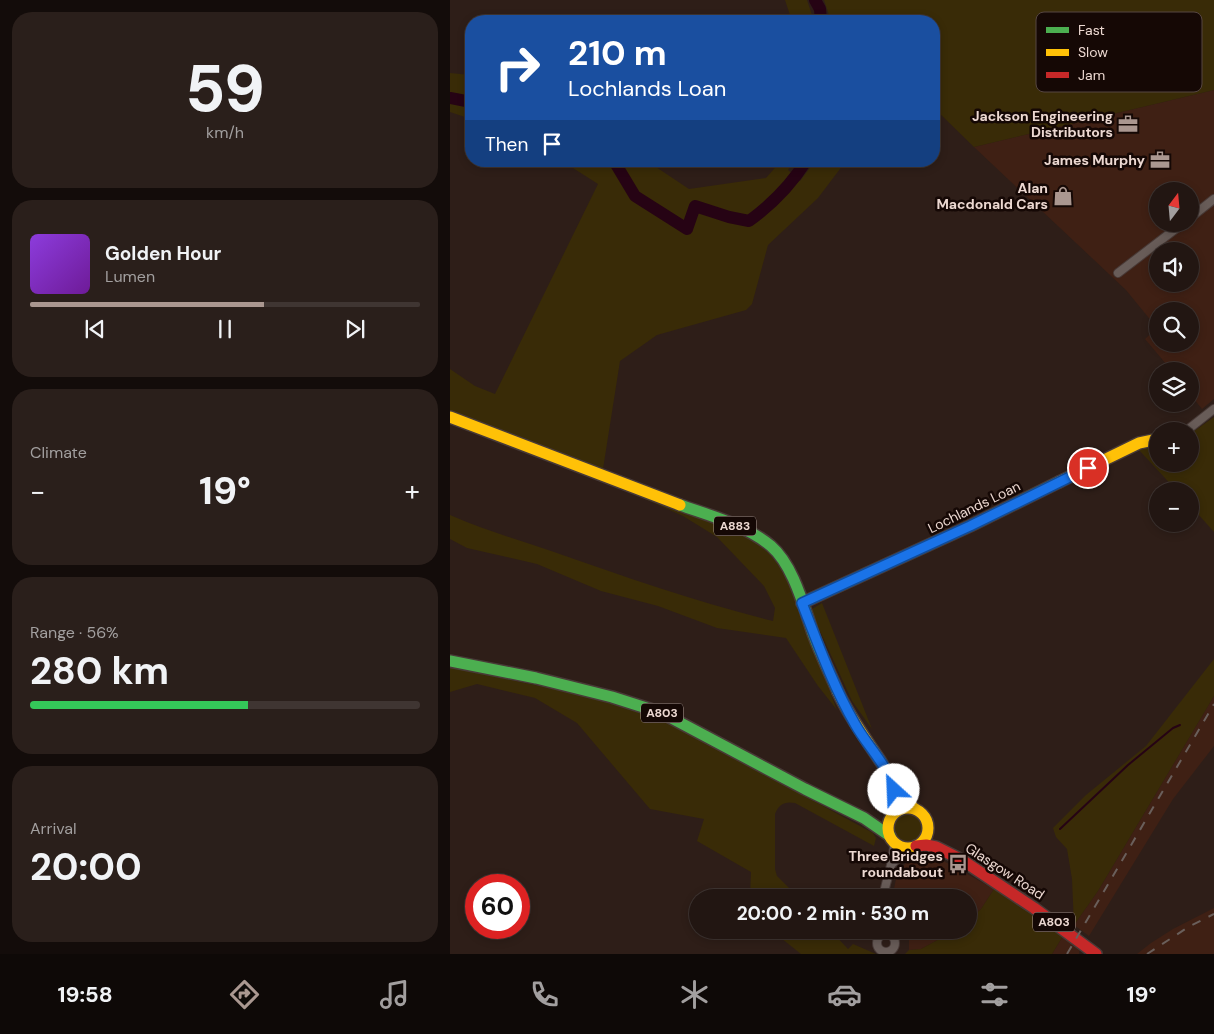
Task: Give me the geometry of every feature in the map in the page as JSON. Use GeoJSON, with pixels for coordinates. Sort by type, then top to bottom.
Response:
{"type":"FeatureCollection","features":[{"type":"Feature","properties":{"kind":"main road","name":"A883"},"geometry":{"type":"LineString","coordinates":[[450,417],[742,528],[773,548],[779,555],[802,603],[845,706],[856,727],[891,779]]}},
{"type":"Feature","properties":{"kind":"main road","name":"Lochlands Loan"},"geometry":{"type":"LineString","coordinates":[[802,603],[970,526],[1139,443],[1149,441]]}},
{"type":"Feature","properties":{"kind":"main road","name":"A803"},"geometry":{"type":"LineString","coordinates":[[450,660],[536,678],[651,709],[701,732],[805,789],[857,814],[892,839]]}},
{"type":"Feature","properties":{"kind":"main road"},"geometry":{"type":"LineString","coordinates":[[891,779],[903,799],[924,815],[928,822],[928,830],[924,840],[915,847],[903,847],[892,839],[888,826],[894,814],[895,796],[891,779]]}},
{"type":"Feature","properties":{"kind":"main road"},"geometry":{"type":"LineString","coordinates":[[894,814],[906,808],[915,808]]}},
{"type":"Feature","properties":{"kind":"main road","name":"A803"},"geometry":{"type":"LineString","coordinates":[[857,814],[872,817],[894,814]]}},
{"type":"Feature","properties":{"kind":"main road","name":"A803"},"geometry":{"type":"LineString","coordinates":[[928,830],[935,842],[945,851]]}},
{"type":"Feature","properties":{"kind":"main road","name":"A803"},"geometry":{"type":"LineString","coordinates":[[915,847],[931,845],[945,851]]}},
{"type":"Feature","properties":{"kind":"main road","name":"Glasgow Road"},"geometry":{"type":"LineString","coordinates":[[945,851],[978,870],[1018,897],[1096,954]]}},
{"type":"Feature","properties":{"kind":"street"},"geometry":{"type":"LineString","coordinates":[[1199,211],[1214,200]]}},
{"type":"Feature","properties":{"kind":"street"},"geometry":{"type":"LineString","coordinates":[[1118,273],[1172,232]]}},
{"type":"Feature","properties":{"kind":"street"},"geometry":{"type":"LineString","coordinates":[[1197,422],[1214,409]]}},
{"type":"Feature","properties":{"kind":"street"},"geometry":{"type":"LineString","coordinates":[[892,839],[893,864]]}},
{"type":"Feature","properties":{"kind":"street"},"geometry":{"type":"LineString","coordinates":[[884,889],[893,864],[902,854],[915,847]]}},
{"type":"Feature","properties":{"kind":"street"},"geometry":{"type":"LineString","coordinates":[[878,939],[877,944],[882,950],[890,953],[895,945],[894,939]]}},
{"type":"Feature","properties":{"kind":"shaded area"},"geometry":{"type":"Polygon","coordinates":[[[785,0],[807,0],[812,15],[790,15],[785,0]]]}},
{"type":"Feature","properties":{"kind":"shaded area"},"geometry":{"type":"Polygon","coordinates":[[[824,0],[1214,0],[1214,90],[974,147],[940,114],[940,15],[829,15],[824,0]]]}},
{"type":"Feature","properties":{"kind":"shaded area"},"geometry":{"type":"Polygon","coordinates":[[[450,73],[465,74],[465,117],[450,112],[450,73]]]}},
{"type":"Feature","properties":{"kind":"shaded area"},"geometry":{"type":"Polygon","coordinates":[[[1214,90],[1214,399],[1202,409],[1199,405],[1199,362],[1164,362],[1156,352],[1199,352],[1199,302],[1149,302],[1149,318],[1126,290],[974,147],[1214,90]]]}},
{"type":"Feature","properties":{"kind":"shaded area"},"geometry":{"type":"Polygon","coordinates":[[[571,167],[656,167],[689,189],[766,178],[776,167],[790,167],[788,170],[800,181],[810,167],[841,167],[818,198],[768,245],[752,304],[746,310],[657,335],[620,361],[603,469],[450,411],[450,369],[475,386],[495,394],[598,184],[571,167]]]}},
{"type":"Feature","properties":{"kind":"shaded area"},"geometry":{"type":"Polygon","coordinates":[[[1149,335],[1149,344],[1145,339],[1149,335]]]}},
{"type":"Feature","properties":{"kind":"shaded area"},"geometry":{"type":"Polygon","coordinates":[[[1214,417],[1214,532],[1199,515],[1199,482],[1169,482],[1159,472],[1199,472],[1199,428],[1214,417]]]}},
{"type":"Feature","properties":{"kind":"shaded area"},"geometry":{"type":"Polygon","coordinates":[[[1149,448],[1149,461],[1139,450],[1149,448]]]}},
{"type":"Feature","properties":{"kind":"shaded area"},"geometry":{"type":"Polygon","coordinates":[[[620,488],[741,533],[770,554],[790,585],[837,710],[818,686],[786,638],[717,628],[658,606],[601,591],[537,564],[467,548],[450,539],[450,515],[663,589],[773,621],[775,608],[764,586],[717,537],[683,516],[620,488]]]}},
{"type":"Feature","properties":{"kind":"shaded area"},"geometry":{"type":"Polygon","coordinates":[[[822,603],[872,729],[852,701],[814,618],[812,609],[822,603]]]}},
{"type":"Feature","properties":{"kind":"shaded area"},"geometry":{"type":"Polygon","coordinates":[[[1214,659],[1214,696],[1098,891],[1074,925],[1072,879],[1067,849],[1056,837],[1053,828],[1086,795],[1146,746],[1214,659]]]}},
{"type":"Feature","properties":{"kind":"shaded area"},"geometry":{"type":"Polygon","coordinates":[[[450,667],[587,696],[655,715],[873,833],[876,838],[874,846],[795,803],[788,802],[778,808],[775,814],[775,869],[777,876],[790,889],[750,889],[751,872],[697,841],[704,819],[650,809],[577,723],[535,698],[477,684],[450,692],[450,667]]]}},
{"type":"Feature","properties":{"kind":"shaded area"},"geometry":{"type":"Polygon","coordinates":[[[1214,696],[1214,746],[1173,799],[1089,936],[1074,925],[1098,891],[1214,696]]]}},
{"type":"Feature","properties":{"kind":"shaded area"},"geometry":{"type":"Polygon","coordinates":[[[908,813],[919,817],[923,828],[919,839],[908,843],[897,839],[893,828],[897,817],[908,813]]]}},
{"type":"Feature","properties":{"kind":"shaded area"},"geometry":{"type":"Polygon","coordinates":[[[927,854],[938,858],[994,889],[977,913],[977,889],[894,889],[901,868],[908,861],[919,855],[927,854]]]}},
{"type":"Feature","properties":{"kind":"shaded area"},"geometry":{"type":"Polygon","coordinates":[[[994,889],[1063,936],[1052,954],[905,954],[909,950],[921,949],[939,939],[977,939],[977,913],[994,889]]]}},
{"type":"Feature","properties":{"kind":"shaded area"},"geometry":{"type":"Polygon","coordinates":[[[1214,908],[1214,954],[1137,954],[1173,929],[1214,908]]]}},
{"type":"Feature","properties":{"kind":"shaded area"},"geometry":{"type":"Polygon","coordinates":[[[1063,936],[1080,947],[1079,954],[1052,954],[1063,936]]]}},
{"type":"Feature","properties":{"kind":"shaded area"},"geometry":{"type":"Polygon","coordinates":[[[782,939],[839,939],[848,949],[853,944],[876,954],[801,954],[782,939]]]}},
{"type":"Feature","properties":{"kind":"shaded area"},"geometry":{"type":"Polygon","coordinates":[[[909,939],[939,939],[921,949],[909,950],[909,939]]]}},
{"type":"Feature","properties":{"kind":"waterway"},"geometry":{"type":"LineString","coordinates":[[815,0],[820,9],[820,15]]}},
{"type":"Feature","properties":{"kind":"waterway"},"geometry":{"type":"LineString","coordinates":[[450,98],[465,101]]}},
{"type":"Feature","properties":{"kind":"waterway"},"geometry":{"type":"LineString","coordinates":[[618,167],[635,196],[687,229],[695,206],[749,221],[780,194],[802,167]]}},
{"type":"Feature","properties":{"kind":"waterway"},"geometry":{"type":"LineString","coordinates":[[1060,829],[1128,765],[1173,728],[1180,725]]}},
{"type":"Feature","properties":{"kind":"railway"},"geometry":{"type":"LineString","coordinates":[[1067,954],[1214,704]]}},
{"type":"Feature","properties":{"kind":"railway"},"geometry":{"type":"LineString","coordinates":[[1147,954],[1190,926],[1214,914]]}},
{"type":"Feature","properties":{"kind":"traffic: fast"},"geometry":{"type":"LineString","coordinates":[[802,603],[970,526],[1059,482]]}},
{"type":"Feature","properties":{"kind":"traffic: fast"},"geometry":{"type":"LineString","coordinates":[[680,505],[751,532],[779,554],[792,576],[838,692]]}},
{"type":"Feature","properties":{"kind":"traffic: fast"},"geometry":{"type":"LineString","coordinates":[[450,661],[536,678],[612,697],[662,713],[864,818],[890,836]]}},
{"type":"Feature","properties":{"kind":"traffic: slow"},"geometry":{"type":"LineString","coordinates":[[450,417],[680,505]]}},
{"type":"Feature","properties":{"kind":"traffic: slow"},"geometry":{"type":"LineString","coordinates":[[1059,482],[1139,443],[1149,441]]}},
{"type":"Feature","properties":{"kind":"traffic: slow"},"geometry":{"type":"LineString","coordinates":[[838,692],[853,720],[896,787],[904,799],[915,809]]}},
{"type":"Feature","properties":{"kind":"traffic: slow"},"geometry":{"type":"LineString","coordinates":[[912,808],[919,811],[925,817],[928,828],[927,836],[919,845],[912,848],[904,848],[897,845],[889,836],[888,824],[891,817],[900,809],[912,808]]}},
{"type":"Feature","properties":{"kind":"traffic: jam"},"geometry":{"type":"LineString","coordinates":[[916,846],[936,847],[962,860],[1034,908],[1096,954]]}},
{"type":"Feature","properties":{"kind":"place","name":"Jackson Engineering Distributors"},"geometry":{"type":"Point","coordinates":[1128,124]}},
{"type":"Feature","properties":{"kind":"place","name":"James Murphy"},"geometry":{"type":"Point","coordinates":[1160,160]}},
{"type":"Feature","properties":{"kind":"place","name":"Alan Macdonald Cars"},"geometry":{"type":"Point","coordinates":[1063,196]}},
{"type":"Feature","properties":{"kind":"place","name":"Three Bridges roundabout"},"geometry":{"type":"Point","coordinates":[958,864]}},
{"type":"Feature","properties":{"kind":"route"},"geometry":{"type":"LineString","coordinates":[[894,790],[891,779],[882,763],[863,738],[845,706],[802,603],[970,526],[1088,468]]}}]}
